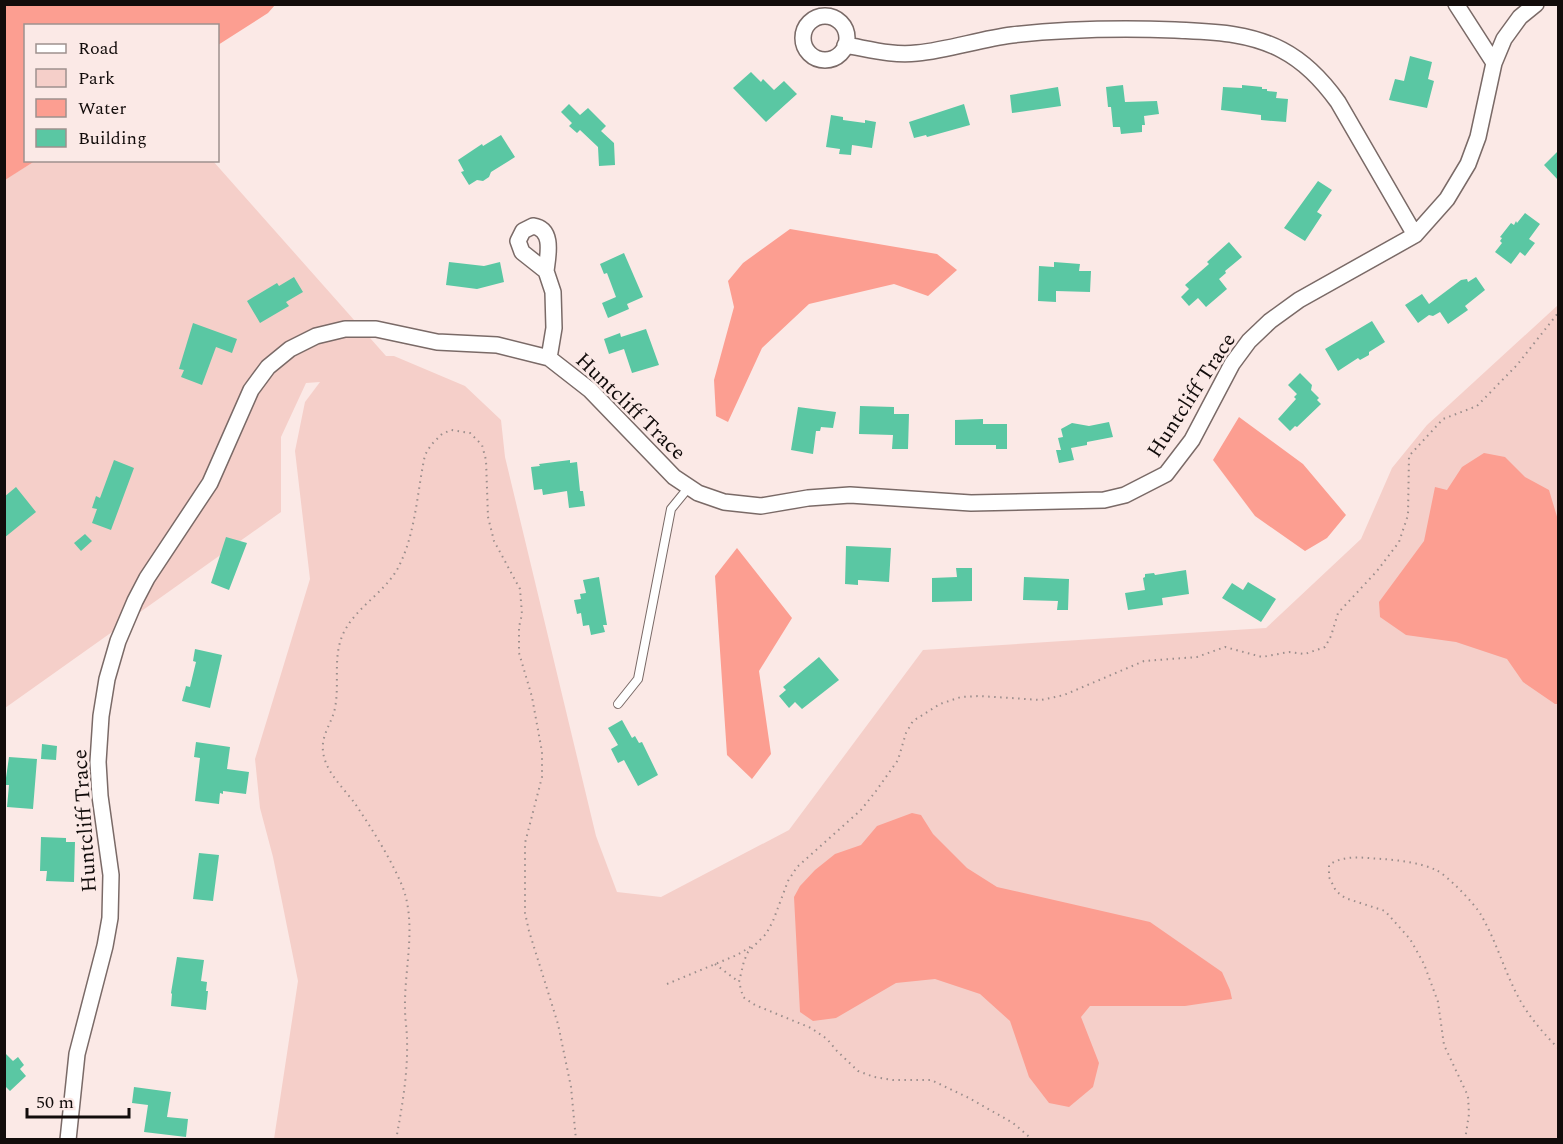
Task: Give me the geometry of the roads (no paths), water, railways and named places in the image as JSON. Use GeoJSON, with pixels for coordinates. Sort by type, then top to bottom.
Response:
{"type":"FeatureCollection","features":[{"type":"Feature","properties":{"kind":"street"},"geometry":{"type":"LineString","coordinates":[[1456,4],[1494,63]]}},
{"type":"Feature","properties":{"kind":"street","name":"Huntcliff Trace"},"geometry":{"type":"LineString","coordinates":[[68,1140],[77,1054],[110,918],[111,875],[100,796],[98,762],[101,716],[107,678],[118,641],[135,601],[147,578],[210,483],[251,390],[268,367],[290,349],[316,336],[345,329],[376,329],[437,342],[497,345],[549,358],[590,390],[674,477],[698,493],[724,502],[761,506],[808,498],[850,495],[971,503],[1104,500],[1125,495],[1166,474],[1176,462],[1192,440],[1232,364],[1249,341],[1270,321],[1299,300],[1415,235],[1447,199],[1468,164],[1478,137],[1494,63],[1504,39],[1520,17],[1536,4]]}},
{"type":"Feature","properties":{"kind":"street"},"geometry":{"type":"LineString","coordinates":[[845,45],[896,54],[918,53],[1010,36],[1077,29],[1150,29],[1220,33],[1258,39],[1284,50],[1324,82],[1338,102],[1415,235]]}},
{"type":"Feature","properties":{"kind":"street"},"geometry":{"type":"LineString","coordinates":[[546,271],[553,292],[555,314],[554,336],[549,358]]}},
{"type":"Feature","properties":{"kind":"lane"},"geometry":{"type":"LineString","coordinates":[[618,704],[638,679],[671,509],[689,487]]}},
{"type":"Feature","properties":{"kind":"water"},"geometry":{"type":"Polygon","coordinates":[[[5,4],[275,4],[268,13],[219,44],[219,24],[24,24],[24,162],[33,162],[5,180],[5,4]]]}},
{"type":"Feature","properties":{"kind":"water"},"geometry":{"type":"Polygon","coordinates":[[[790,229],[937,254],[957,270],[928,296],[894,284],[809,304],[762,348],[728,422],[716,416],[714,380],[734,307],[728,281],[743,263],[790,229]]]}},
{"type":"Feature","properties":{"kind":"water"},"geometry":{"type":"Polygon","coordinates":[[[1239,417],[1303,464],[1346,515],[1327,538],[1305,551],[1255,516],[1213,460],[1239,417]]]}},
{"type":"Feature","properties":{"kind":"water"},"geometry":{"type":"Polygon","coordinates":[[[1484,453],[1505,457],[1525,477],[1549,490],[1558,520],[1558,704],[1523,682],[1507,659],[1456,642],[1406,635],[1380,617],[1379,602],[1424,541],[1435,487],[1447,490],[1462,467],[1484,453]]]}},
{"type":"Feature","properties":{"kind":"water"},"geometry":{"type":"Polygon","coordinates":[[[737,548],[792,618],[759,671],[771,754],[752,779],[727,755],[715,576],[737,548]]]}},
{"type":"Feature","properties":{"kind":"water"},"geometry":{"type":"Polygon","coordinates":[[[912,813],[921,815],[933,834],[967,868],[997,887],[1150,922],[1222,972],[1232,999],[1185,1006],[1090,1006],[1081,1017],[1099,1063],[1093,1087],[1069,1107],[1049,1103],[1029,1077],[1010,1021],[980,994],[935,979],[896,983],[836,1018],[813,1021],[800,1012],[794,897],[800,886],[815,870],[835,854],[861,845],[877,826],[912,813]]]}}]}
